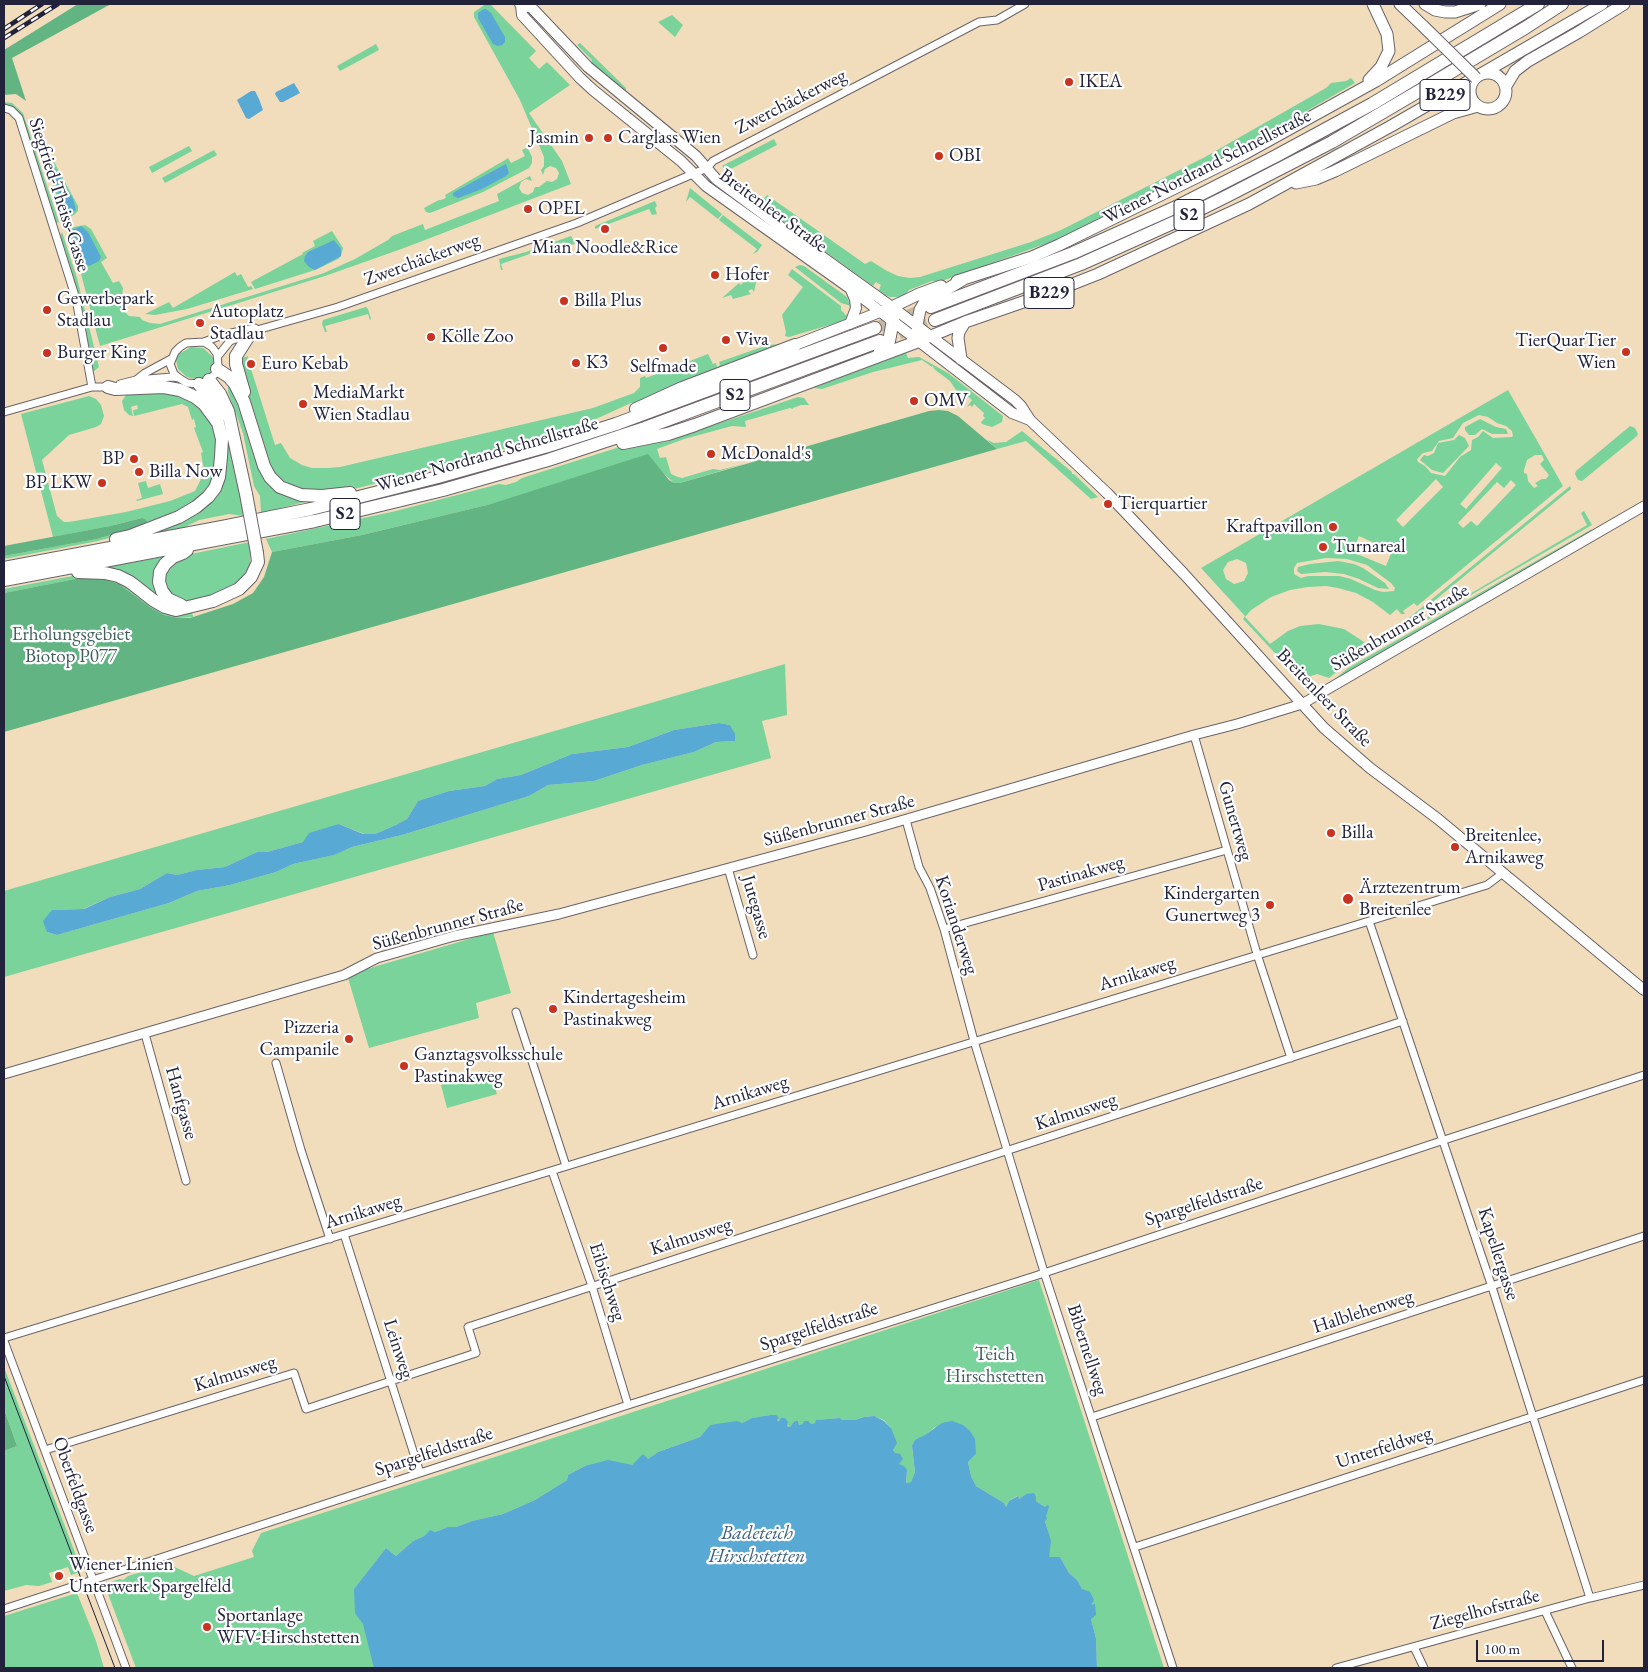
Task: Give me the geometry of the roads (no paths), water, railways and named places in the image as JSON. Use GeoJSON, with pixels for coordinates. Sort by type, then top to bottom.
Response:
{"type":"FeatureCollection","features":[{"type":"Feature","properties":{"kind":"highway","name":"Wiener Nordrand Schnellstraße"},"geometry":{"type":"LineString","coordinates":[[931,307],[1073,253],[1174,208],[1372,104],[1538,4]]}},
{"type":"Feature","properties":{"kind":"highway","name":"Wiener Nordrand Schnellstraße"},"geometry":{"type":"LineString","coordinates":[[936,320],[1081,264],[1169,225],[1229,195],[1332,142],[1440,79],[1562,4]]}},
{"type":"Feature","properties":{"kind":"highway"},"geometry":{"type":"LineString","coordinates":[[876,358],[889,341],[894,321],[887,309]]}},
{"type":"Feature","properties":{"kind":"highway","name":"Wiener Nordrand Schnellstraße"},"geometry":{"type":"LineString","coordinates":[[4,568],[222,528],[373,494],[501,460],[616,424],[875,328]]}},
{"type":"Feature","properties":{"kind":"highway"},"geometry":{"type":"LineString","coordinates":[[244,402],[244,391],[236,364],[236,356],[254,332]]}},
{"type":"Feature","properties":{"kind":"highway"},"geometry":{"type":"LineString","coordinates":[[590,447],[600,450],[695,425],[925,338]]}},
{"type":"Feature","properties":{"kind":"highway","name":"Wiener Nordrand Schnellstraße"},"geometry":{"type":"LineString","coordinates":[[4,580],[371,508],[469,483],[590,447],[654,425],[880,341]]}},
{"type":"Feature","properties":{"kind":"highway"},"geometry":{"type":"LineString","coordinates":[[616,424],[630,412],[682,388],[795,345]]}},
{"type":"Feature","properties":{"kind":"highway"},"geometry":{"type":"LineString","coordinates":[[218,363],[236,384],[244,402],[264,466],[270,477],[280,487],[301,495],[322,496],[364,490],[373,494]]}},
{"type":"Feature","properties":{"kind":"highway"},"geometry":{"type":"LineString","coordinates":[[204,382],[216,406],[231,428]]}},
{"type":"Feature","properties":{"kind":"highway"},"geometry":{"type":"LineString","coordinates":[[69,568],[79,572],[92,571],[118,576],[130,582],[164,607],[176,610],[213,601],[230,594],[252,577],[258,562],[257,552],[228,411],[220,394],[204,382]]}},
{"type":"Feature","properties":{"kind":"highway"},"geometry":{"type":"LineString","coordinates":[[108,387],[115,389],[164,387],[180,390],[195,397],[204,404],[218,423]]}},
{"type":"Feature","properties":{"kind":"highway"},"geometry":{"type":"LineString","coordinates":[[74,555],[86,546],[130,536],[179,518],[208,497],[215,488],[219,477],[221,457],[222,439],[216,406]]}},
{"type":"Feature","properties":{"kind":"highway"},"geometry":{"type":"LineString","coordinates":[[188,607],[168,600],[159,582],[160,572],[165,564],[183,553],[192,544]]}},
{"type":"Feature","properties":{"kind":"main road","name":"Breitenleer Straße"},"geometry":{"type":"LineString","coordinates":[[887,309],[716,179],[689,150],[593,72],[532,8],[521,4],[522,16],[580,78],[681,161],[706,186],[851,289],[887,309],[917,325]]}},
{"type":"Feature","properties":{"kind":"main road"},"geometry":{"type":"LineString","coordinates":[[1362,87],[1381,67],[1389,51],[1387,34],[1372,4]]}},
{"type":"Feature","properties":{"kind":"main road"},"geometry":{"type":"LineString","coordinates":[[1400,4],[1476,78]]}},
{"type":"Feature","properties":{"kind":"main road"},"geometry":{"type":"LineString","coordinates":[[1425,4],[1434,10],[1455,12],[1480,4]]}},
{"type":"Feature","properties":{"kind":"main road","name":"B229"},"geometry":{"type":"LineString","coordinates":[[887,309],[919,294],[1032,257],[1244,154],[1362,87],[1376,81],[1500,4]]}},
{"type":"Feature","properties":{"kind":"main road","name":"B229"},"geometry":{"type":"LineString","coordinates":[[925,338],[1098,274],[1249,204],[1287,185],[1602,4]]}},
{"type":"Feature","properties":{"kind":"main road"},"geometry":{"type":"LineString","coordinates":[[1506,86],[1496,74],[1485,73],[1472,82],[1470,94],[1472,100],[1478,106],[1486,109],[1498,107],[1505,98],[1506,86],[1515,71],[1543,51],[1579,32],[1624,4]]}},
{"type":"Feature","properties":{"kind":"main road"},"geometry":{"type":"LineString","coordinates":[[1287,185],[1316,179],[1453,113],[1478,106]]}},
{"type":"Feature","properties":{"kind":"main road"},"geometry":{"type":"LineString","coordinates":[[925,338],[917,325],[924,302],[964,279]]}},
{"type":"Feature","properties":{"kind":"main road"},"geometry":{"type":"LineString","coordinates":[[850,324],[854,317],[856,303],[851,289]]}},
{"type":"Feature","properties":{"kind":"main road"},"geometry":{"type":"LineString","coordinates":[[795,345],[887,309]]}},
{"type":"Feature","properties":{"kind":"main road","name":"Breitenleer Straße"},"geometry":{"type":"LineString","coordinates":[[894,321],[961,359],[1015,400],[1030,420],[1113,499],[1184,574],[1324,728],[1370,768],[1438,820],[1644,990]]}},
{"type":"Feature","properties":{"kind":"main road"},"geometry":{"type":"LineString","coordinates":[[961,359],[958,338],[964,322]]}},
{"type":"Feature","properties":{"kind":"main road","name":"Breitenleer Straße"},"geometry":{"type":"LineString","coordinates":[[925,338],[1012,413],[1030,420]]}},
{"type":"Feature","properties":{"kind":"street","name":"Zwerchäckerweg"},"geometry":{"type":"LineString","coordinates":[[204,382],[218,363],[222,348],[230,341],[254,332],[338,308],[570,226],[694,174],[707,168],[713,161],[980,22],[997,20],[1025,4]]}},
{"type":"Feature","properties":{"kind":"street","name":"Siegfried-Theiss-Gasse"},"geometry":{"type":"LineString","coordinates":[[4,108],[11,110],[19,118],[76,299],[92,388]]}},
{"type":"Feature","properties":{"kind":"street","name":"Zwerchäckerweg"},"geometry":{"type":"LineString","coordinates":[[136,380],[145,372],[171,359],[180,347],[186,343],[204,342],[253,328],[254,332]]}},
{"type":"Feature","properties":{"kind":"street"},"geometry":{"type":"LineString","coordinates":[[204,342],[212,347],[218,363]]}},
{"type":"Feature","properties":{"kind":"street"},"geometry":{"type":"LineString","coordinates":[[171,359],[172,369],[179,378]]}},
{"type":"Feature","properties":{"kind":"street"},"geometry":{"type":"LineString","coordinates":[[4,412],[92,388],[108,387],[136,380],[172,377],[187,382],[204,382]]}},
{"type":"Feature","properties":{"kind":"street","name":"Süßenbrunner Straße"},"geometry":{"type":"LineString","coordinates":[[4,1074],[344,975],[378,958],[454,936],[556,915],[906,820],[1302,704],[1644,506]]}},
{"type":"Feature","properties":{"kind":"street","name":"Gunertweg"},"geometry":{"type":"LineString","coordinates":[[1194,735],[1257,954],[1291,1058]]}},
{"type":"Feature","properties":{"kind":"street","name":"Korianderweg"},"geometry":{"type":"LineString","coordinates":[[906,820],[919,866],[930,888],[944,929],[974,1042]]}},
{"type":"Feature","properties":{"kind":"street","name":"Pastinakweg"},"geometry":{"type":"LineString","coordinates":[[944,929],[1227,850]]}},
{"type":"Feature","properties":{"kind":"street","name":"Jutegasse"},"geometry":{"type":"LineString","coordinates":[[728,868],[753,955]]}},
{"type":"Feature","properties":{"kind":"street","name":"Arnikaweg"},"geometry":{"type":"LineString","coordinates":[[4,1340],[330,1238],[1487,885],[1503,873]]}},
{"type":"Feature","properties":{"kind":"street","name":"Kapellergasse"},"geometry":{"type":"LineString","coordinates":[[1369,921],[1492,1287],[1590,1598]]}},
{"type":"Feature","properties":{"kind":"street"},"geometry":{"type":"LineString","coordinates":[[516,1012],[566,1166]]}},
{"type":"Feature","properties":{"kind":"street","name":"Kalmusweg"},"geometry":{"type":"LineString","coordinates":[[46,1450],[294,1373],[306,1409],[476,1353],[468,1327],[1008,1152],[1403,1021]]}},
{"type":"Feature","properties":{"kind":"street","name":"Hanfgasse"},"geometry":{"type":"LineString","coordinates":[[145,1034],[186,1181]]}},
{"type":"Feature","properties":{"kind":"street","name":"Bibernellweg"},"geometry":{"type":"LineString","coordinates":[[974,1042],[1044,1272],[1173,1668]]}},
{"type":"Feature","properties":{"kind":"street"},"geometry":{"type":"LineString","coordinates":[[276,1063],[301,1150],[330,1238]]}},
{"type":"Feature","properties":{"kind":"street","name":"Spargelfeldstraße"},"geometry":{"type":"LineString","coordinates":[[4,1609],[628,1405],[1044,1272],[1644,1075]]}},
{"type":"Feature","properties":{"kind":"street","name":"Eibischweg"},"geometry":{"type":"LineString","coordinates":[[552,1171],[592,1286],[628,1405]]}},
{"type":"Feature","properties":{"kind":"street","name":"Leinweg"},"geometry":{"type":"LineString","coordinates":[[344,1234],[420,1473]]}},
{"type":"Feature","properties":{"kind":"street","name":"Halblehenweg"},"geometry":{"type":"LineString","coordinates":[[1092,1417],[1644,1236]]}},
{"type":"Feature","properties":{"kind":"street","name":"Oberfeldgasse"},"geometry":{"type":"LineString","coordinates":[[4,1340],[126,1668]]}},
{"type":"Feature","properties":{"kind":"street","name":"Unterfeldweg"},"geometry":{"type":"LineString","coordinates":[[1135,1547],[1644,1380]]}},
{"type":"Feature","properties":{"kind":"street","name":"Ziegelhofstraße"},"geometry":{"type":"LineString","coordinates":[[1336,1668],[1644,1585]]}},
{"type":"Feature","properties":{"kind":"street"},"geometry":{"type":"LineString","coordinates":[[1545,1611],[1572,1668]]}},
{"type":"Feature","properties":{"kind":"street"},"geometry":{"type":"LineString","coordinates":[[1414,1647],[1424,1668]]}},
{"type":"Feature","properties":{"kind":"water"},"geometry":{"type":"Polygon","coordinates":[[[484,9],[491,13],[505,37],[505,42],[502,45],[493,44],[478,18],[478,13],[484,9]]]}},
{"type":"Feature","properties":{"kind":"water"},"geometry":{"type":"Polygon","coordinates":[[[294,83],[300,93],[280,102],[275,94],[276,92],[294,83]]]}},
{"type":"Feature","properties":{"kind":"water"},"geometry":{"type":"Polygon","coordinates":[[[251,91],[255,91],[263,110],[249,119],[246,118],[237,100],[251,91]]]}},
{"type":"Feature","properties":{"kind":"water"},"geometry":{"type":"Polygon","coordinates":[[[49,158],[73,199],[76,210],[72,214],[67,214],[65,211],[47,160],[49,158]]]}},
{"type":"Feature","properties":{"kind":"water"},"geometry":{"type":"Polygon","coordinates":[[[506,164],[509,173],[506,176],[482,189],[458,198],[453,196],[453,193],[506,164]]]}},
{"type":"Feature","properties":{"kind":"water"},"geometry":{"type":"Polygon","coordinates":[[[81,226],[88,232],[101,257],[99,261],[89,266],[84,263],[72,230],[81,226]]]}},
{"type":"Feature","properties":{"kind":"water"},"geometry":{"type":"Polygon","coordinates":[[[334,240],[341,249],[341,256],[315,270],[309,267],[304,261],[308,252],[334,240]]]}},
{"type":"Feature","properties":{"kind":"water"},"geometry":{"type":"Polygon","coordinates":[[[719,723],[730,725],[735,734],[735,741],[716,742],[694,752],[642,765],[594,781],[548,785],[529,796],[402,835],[352,847],[334,855],[293,864],[276,872],[230,885],[197,891],[169,903],[57,935],[47,932],[43,921],[52,910],[84,909],[110,897],[140,889],[167,873],[177,875],[197,870],[225,867],[257,852],[267,852],[303,842],[309,833],[339,824],[363,834],[375,834],[407,819],[418,801],[449,791],[485,786],[497,779],[521,775],[572,754],[628,747],[674,730],[719,723]]]}},
{"type":"Feature","properties":{"kind":"water","name":"Badeteich Hirschstetten"},"geometry":{"type":"Polygon","coordinates":[[[776,1415],[779,1421],[781,1418],[785,1418],[788,1422],[787,1426],[790,1427],[795,1421],[798,1421],[799,1425],[803,1424],[804,1421],[808,1421],[811,1424],[815,1423],[816,1420],[840,1418],[842,1420],[855,1420],[874,1416],[884,1421],[891,1428],[897,1443],[893,1450],[895,1453],[900,1454],[903,1459],[899,1464],[907,1470],[906,1483],[911,1482],[915,1472],[912,1446],[915,1440],[942,1423],[952,1421],[963,1425],[975,1439],[976,1454],[968,1462],[971,1476],[976,1486],[1004,1503],[1006,1507],[1009,1501],[1018,1496],[1019,1499],[1026,1494],[1034,1493],[1036,1501],[1045,1507],[1048,1505],[1047,1519],[1045,1521],[1051,1541],[1049,1557],[1060,1557],[1069,1573],[1078,1581],[1082,1589],[1090,1592],[1094,1600],[1091,1605],[1095,1604],[1096,1615],[1091,1619],[1096,1638],[1097,1668],[374,1668],[363,1624],[355,1613],[354,1589],[386,1548],[396,1556],[413,1541],[424,1536],[430,1530],[435,1532],[448,1527],[456,1527],[472,1521],[503,1514],[535,1500],[567,1480],[568,1475],[585,1466],[608,1460],[632,1465],[643,1454],[648,1459],[658,1452],[700,1437],[710,1425],[737,1421],[742,1423],[752,1418],[776,1415]]]}},
{"type":"Feature","properties":{"kind":"tunnel"},"geometry":{"type":"LineString","coordinates":[[875,328],[928,308]]}},
{"type":"Feature","properties":{"kind":"tunnel"},"geometry":{"type":"LineString","coordinates":[[882,340],[935,320]]}},
{"type":"Feature","properties":{"kind":"tram line"},"geometry":{"type":"LineString","coordinates":[[4,1376],[115,1668]]}},
{"type":"Feature","properties":{"kind":"railway"},"geometry":{"type":"LineString","coordinates":[[4,29],[42,4]]}},
{"type":"Feature","properties":{"kind":"railway"},"geometry":{"type":"LineString","coordinates":[[4,38],[58,4]]}},
{"type":"Feature","properties":{"kind":"place","name":"IKEA"},"geometry":{"type":"Point","coordinates":[1069,82]}},
{"type":"Feature","properties":{"kind":"place","name":"Jasmin"},"geometry":{"type":"Point","coordinates":[589,138]}},
{"type":"Feature","properties":{"kind":"place","name":"Carglass Wien"},"geometry":{"type":"Point","coordinates":[608,138]}},
{"type":"Feature","properties":{"kind":"place","name":"OBI"},"geometry":{"type":"Point","coordinates":[939,156]}},
{"type":"Feature","properties":{"kind":"place","name":"OPEL"},"geometry":{"type":"Point","coordinates":[528,209]}},
{"type":"Feature","properties":{"kind":"place","name":"Mian Noodle&Rice"},"geometry":{"type":"Point","coordinates":[605,229]}},
{"type":"Feature","properties":{"kind":"place","name":"Hofer"},"geometry":{"type":"Point","coordinates":[715,275]}},
{"type":"Feature","properties":{"kind":"place","name":"Billa Plus"},"geometry":{"type":"Point","coordinates":[564,301]}},
{"type":"Feature","properties":{"kind":"place","name":"Gewerbepark Stadlau"},"geometry":{"type":"Point","coordinates":[47,310]}},
{"type":"Feature","properties":{"kind":"place","name":"Autoplatz Stadlau"},"geometry":{"type":"Point","coordinates":[200,323]}},
{"type":"Feature","properties":{"kind":"place","name":"Kölle Zoo"},"geometry":{"type":"Point","coordinates":[431,337]}},
{"type":"Feature","properties":{"kind":"place","name":"Viva"},"geometry":{"type":"Point","coordinates":[726,340]}},
{"type":"Feature","properties":{"kind":"place","name":"Selfmade"},"geometry":{"type":"Point","coordinates":[663,348]}},
{"type":"Feature","properties":{"kind":"place","name":"TierQuarTier Wien"},"geometry":{"type":"Point","coordinates":[1626,352]}},
{"type":"Feature","properties":{"kind":"place","name":"Burger King"},"geometry":{"type":"Point","coordinates":[47,353]}},
{"type":"Feature","properties":{"kind":"place","name":"K3"},"geometry":{"type":"Point","coordinates":[576,363]}},
{"type":"Feature","properties":{"kind":"place","name":"Euro Kebab"},"geometry":{"type":"Point","coordinates":[251,364]}},
{"type":"Feature","properties":{"kind":"place","name":"OMV"},"geometry":{"type":"Point","coordinates":[914,401]}},
{"type":"Feature","properties":{"kind":"place","name":"MediaMarkt Wien Stadlau"},"geometry":{"type":"Point","coordinates":[303,404]}},
{"type":"Feature","properties":{"kind":"place","name":"McDonald's"},"geometry":{"type":"Point","coordinates":[711,454]}},
{"type":"Feature","properties":{"kind":"place","name":"BP"},"geometry":{"type":"Point","coordinates":[134,459]}},
{"type":"Feature","properties":{"kind":"place","name":"Billa Now"},"geometry":{"type":"Point","coordinates":[139,472]}},
{"type":"Feature","properties":{"kind":"place","name":"BP LKW"},"geometry":{"type":"Point","coordinates":[102,483]}},
{"type":"Feature","properties":{"kind":"place","name":"Tierquartier"},"geometry":{"type":"Point","coordinates":[1108,504]}},
{"type":"Feature","properties":{"kind":"place","name":"Kraftpavillon"},"geometry":{"type":"Point","coordinates":[1333,527]}},
{"type":"Feature","properties":{"kind":"place","name":"Turnareal"},"geometry":{"type":"Point","coordinates":[1323,547]}},
{"type":"Feature","properties":{"kind":"place","name":"Billa"},"geometry":{"type":"Point","coordinates":[1331,833]}},
{"type":"Feature","properties":{"kind":"place","name":"Breitenlee, Arnikaweg"},"geometry":{"type":"Point","coordinates":[1455,847]}},
{"type":"Feature","properties":{"kind":"place","name":"Ärztezentrum Breitenlee"},"geometry":{"type":"Point","coordinates":[1348,899]}},
{"type":"Feature","properties":{"kind":"place","name":"Kindergarten Gunertweg 3"},"geometry":{"type":"Point","coordinates":[1270,905]}},
{"type":"Feature","properties":{"kind":"place","name":"Kindertagesheim Pastinakweg"},"geometry":{"type":"Point","coordinates":[553,1009]}},
{"type":"Feature","properties":{"kind":"place","name":"Pizzeria Campanile"},"geometry":{"type":"Point","coordinates":[349,1039]}},
{"type":"Feature","properties":{"kind":"place","name":"Ganztagsvolksschule Pastinakweg"},"geometry":{"type":"Point","coordinates":[404,1066]}},
{"type":"Feature","properties":{"kind":"place","name":"Wiener Linien Unterwerk Spargelfeld"},"geometry":{"type":"Point","coordinates":[59,1576]}},
{"type":"Feature","properties":{"kind":"place","name":"Sportanlage WFV-Hirschstetten"},"geometry":{"type":"Point","coordinates":[207,1627]}},
{"type":"Feature","properties":{"kind":"park label","name":"Erholungsgebiet Biotop P077"},"geometry":{"type":"Point","coordinates":[71,646]}},
{"type":"Feature","properties":{"kind":"park label","name":"Teich Hirschstetten"},"geometry":{"type":"Point","coordinates":[995,1366]}}]}
